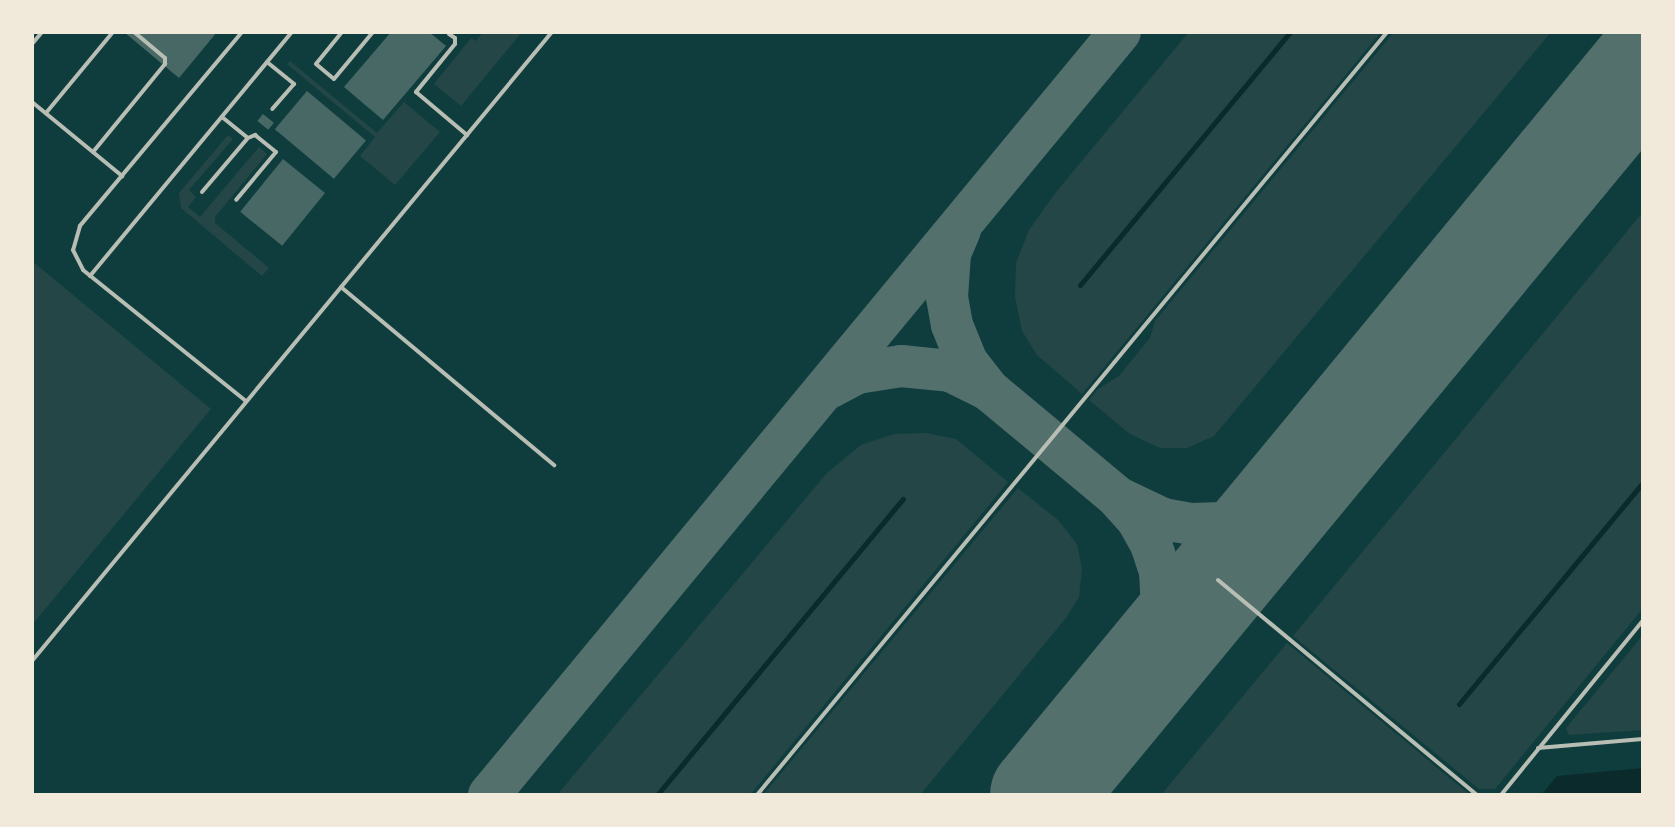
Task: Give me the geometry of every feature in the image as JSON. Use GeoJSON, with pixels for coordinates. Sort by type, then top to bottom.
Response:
{"type":"FeatureCollection","features":[{"type":"Feature","properties":{"kind":"lane"},"geometry":{"type":"LineString","coordinates":[[32,44],[42,32]]}},
{"type":"Feature","properties":{"kind":"lane"},"geometry":{"type":"LineString","coordinates":[[46,113],[113,32]]}},
{"type":"Feature","properties":{"kind":"lane"},"geometry":{"type":"LineString","coordinates":[[93,152],[165,64],[163,56],[134,32]]}},
{"type":"Feature","properties":{"kind":"lane"},"geometry":{"type":"LineString","coordinates":[[242,32],[75,235],[75,256],[90,276],[247,401]]}},
{"type":"Feature","properties":{"kind":"lane"},"geometry":{"type":"LineString","coordinates":[[90,276],[292,32]]}},
{"type":"Feature","properties":{"kind":"lane"},"geometry":{"type":"LineString","coordinates":[[342,32],[316,64],[334,79],[373,32]]}},
{"type":"Feature","properties":{"kind":"lane"},"geometry":{"type":"LineString","coordinates":[[32,661],[552,32]]}},
{"type":"Feature","properties":{"kind":"lane"},"geometry":{"type":"LineString","coordinates":[[757,795],[1387,32]]}},
{"type":"Feature","properties":{"kind":"lane"},"geometry":{"type":"LineString","coordinates":[[449,34],[455,44],[416,92],[467,135]]}},
{"type":"Feature","properties":{"kind":"lane"},"geometry":{"type":"LineString","coordinates":[[267,62],[294,84],[272,109]]}},
{"type":"Feature","properties":{"kind":"lane"},"geometry":{"type":"LineString","coordinates":[[32,102],[122,176]]}},
{"type":"Feature","properties":{"kind":"lane"},"geometry":{"type":"LineString","coordinates":[[222,117],[248,138]]}},
{"type":"Feature","properties":{"kind":"lane"},"geometry":{"type":"LineString","coordinates":[[202,192],[248,138],[255,135],[276,152],[236,200]]}},
{"type":"Feature","properties":{"kind":"lane"},"geometry":{"type":"LineString","coordinates":[[341,287],[554,465]]}},
{"type":"Feature","properties":{"kind":"lane"},"geometry":{"type":"LineString","coordinates":[[1218,580],[1477,795]]}},
{"type":"Feature","properties":{"kind":"lane"},"geometry":{"type":"LineString","coordinates":[[1501,795],[1643,620]]}},
{"type":"Feature","properties":{"kind":"lane"},"geometry":{"type":"LineString","coordinates":[[1538,748],[1643,739]]}},
{"type":"Feature","properties":{"kind":"shaded area"},"geometry":{"type":"Polygon","coordinates":[[[483,32],[522,32],[461,106],[434,84],[471,38],[476,41],[483,32]]]}},
{"type":"Feature","properties":{"kind":"shaded area"},"geometry":{"type":"Polygon","coordinates":[[[1189,32],[1381,32],[1082,394],[1037,355],[1022,331],[1015,297],[1016,263],[1029,230],[1056,192],[1189,32]]]}},
{"type":"Feature","properties":{"kind":"shaded area"},"geometry":{"type":"Polygon","coordinates":[[[1394,32],[1551,32],[1214,436],[1187,448],[1160,448],[1130,434],[1089,400],[1098,389],[1119,376],[1150,338],[1155,321],[1394,32]]]}},
{"type":"Feature","properties":{"kind":"shaded area"},"geometry":{"type":"Polygon","coordinates":[[[290,61],[377,133],[404,102],[440,132],[395,185],[360,156],[375,137],[287,64],[290,61]]]}},
{"type":"Feature","properties":{"kind":"shaded area"},"geometry":{"type":"Polygon","coordinates":[[[228,135],[233,139],[189,190],[196,197],[188,207],[200,217],[259,147],[267,154],[215,217],[215,223],[269,268],[262,276],[181,208],[179,193],[228,135]]]}},
{"type":"Feature","properties":{"kind":"shaded area"},"geometry":{"type":"Polygon","coordinates":[[[1643,212],[1643,608],[1495,789],[1479,789],[1293,636],[1643,212]]]}},
{"type":"Feature","properties":{"kind":"shaded area"},"geometry":{"type":"Polygon","coordinates":[[[32,261],[211,409],[32,625],[32,261]]]}},
{"type":"Feature","properties":{"kind":"shaded area"},"geometry":{"type":"Polygon","coordinates":[[[926,433],[956,439],[1008,482],[750,795],[557,795],[827,473],[861,445],[894,434],[926,433]]]}},
{"type":"Feature","properties":{"kind":"shaded area"},"geometry":{"type":"Polygon","coordinates":[[[1018,488],[1058,520],[1077,544],[1082,569],[1079,597],[1066,618],[920,795],[763,795],[1018,488]]]}},
{"type":"Feature","properties":{"kind":"shaded area"},"geometry":{"type":"Polygon","coordinates":[[[1643,635],[1643,730],[1569,735],[1566,728],[1643,635]]]}},
{"type":"Feature","properties":{"kind":"shaded area"},"geometry":{"type":"Polygon","coordinates":[[[1287,643],[1470,795],[1161,795],[1287,643]]]}},
{"type":"Feature","properties":{"kind":"shaded area"},"geometry":{"type":"Polygon","coordinates":[[[1643,768],[1643,795],[1541,795],[1557,776],[1643,768]]]}},
{"type":"Feature","properties":{"kind":"building"},"geometry":{"type":"Polygon","coordinates":[[[124,32],[217,32],[179,78],[124,32]]]}},
{"type":"Feature","properties":{"kind":"building"},"geometry":{"type":"Polygon","coordinates":[[[391,32],[429,32],[446,46],[383,120],[344,87],[391,32]]]}},
{"type":"Feature","properties":{"kind":"building"},"geometry":{"type":"Polygon","coordinates":[[[307,91],[366,140],[334,179],[275,129],[307,91]]]}},
{"type":"Feature","properties":{"kind":"building"},"geometry":{"type":"Polygon","coordinates":[[[263,114],[274,123],[268,130],[257,121],[263,114]]]}},
{"type":"Feature","properties":{"kind":"building"},"geometry":{"type":"Polygon","coordinates":[[[283,159],[325,193],[282,246],[240,212],[283,159]]]}},
{"type":"Feature","properties":{"kind":"waterway"},"geometry":{"type":"LineString","coordinates":[[1080,285],[1290,32]]}},
{"type":"Feature","properties":{"kind":"waterway"},"geometry":{"type":"LineString","coordinates":[[1459,704],[1643,482]]}},
{"type":"Feature","properties":{"kind":"waterway"},"geometry":{"type":"LineString","coordinates":[[657,795],[903,499]]}},
{"type":"Feature","properties":{"kind":"taxiway"},"geometry":{"type":"LineString","coordinates":[[489,795],[1120,32]]}},
{"type":"Feature","properties":{"kind":"taxiway"},"geometry":{"type":"LineString","coordinates":[[960,230],[950,254],[947,297],[952,325],[967,362],[990,391],[1116,496],[1137,519],[1151,544],[1160,571],[1162,610],[1156,638],[1136,681]]}},
{"type":"Feature","properties":{"kind":"taxiway"},"geometry":{"type":"LineString","coordinates":[[829,388],[857,373],[901,366],[950,371],[989,390]]}},
{"type":"Feature","properties":{"kind":"taxiway"},"geometry":{"type":"LineString","coordinates":[[1121,499],[1163,519],[1191,524],[1222,523],[1269,507],[1299,483]]}},
{"type":"Feature","properties":{"kind":"runway"},"geometry":{"type":"LineString","coordinates":[[1042,795],[1643,67]]}}]}
